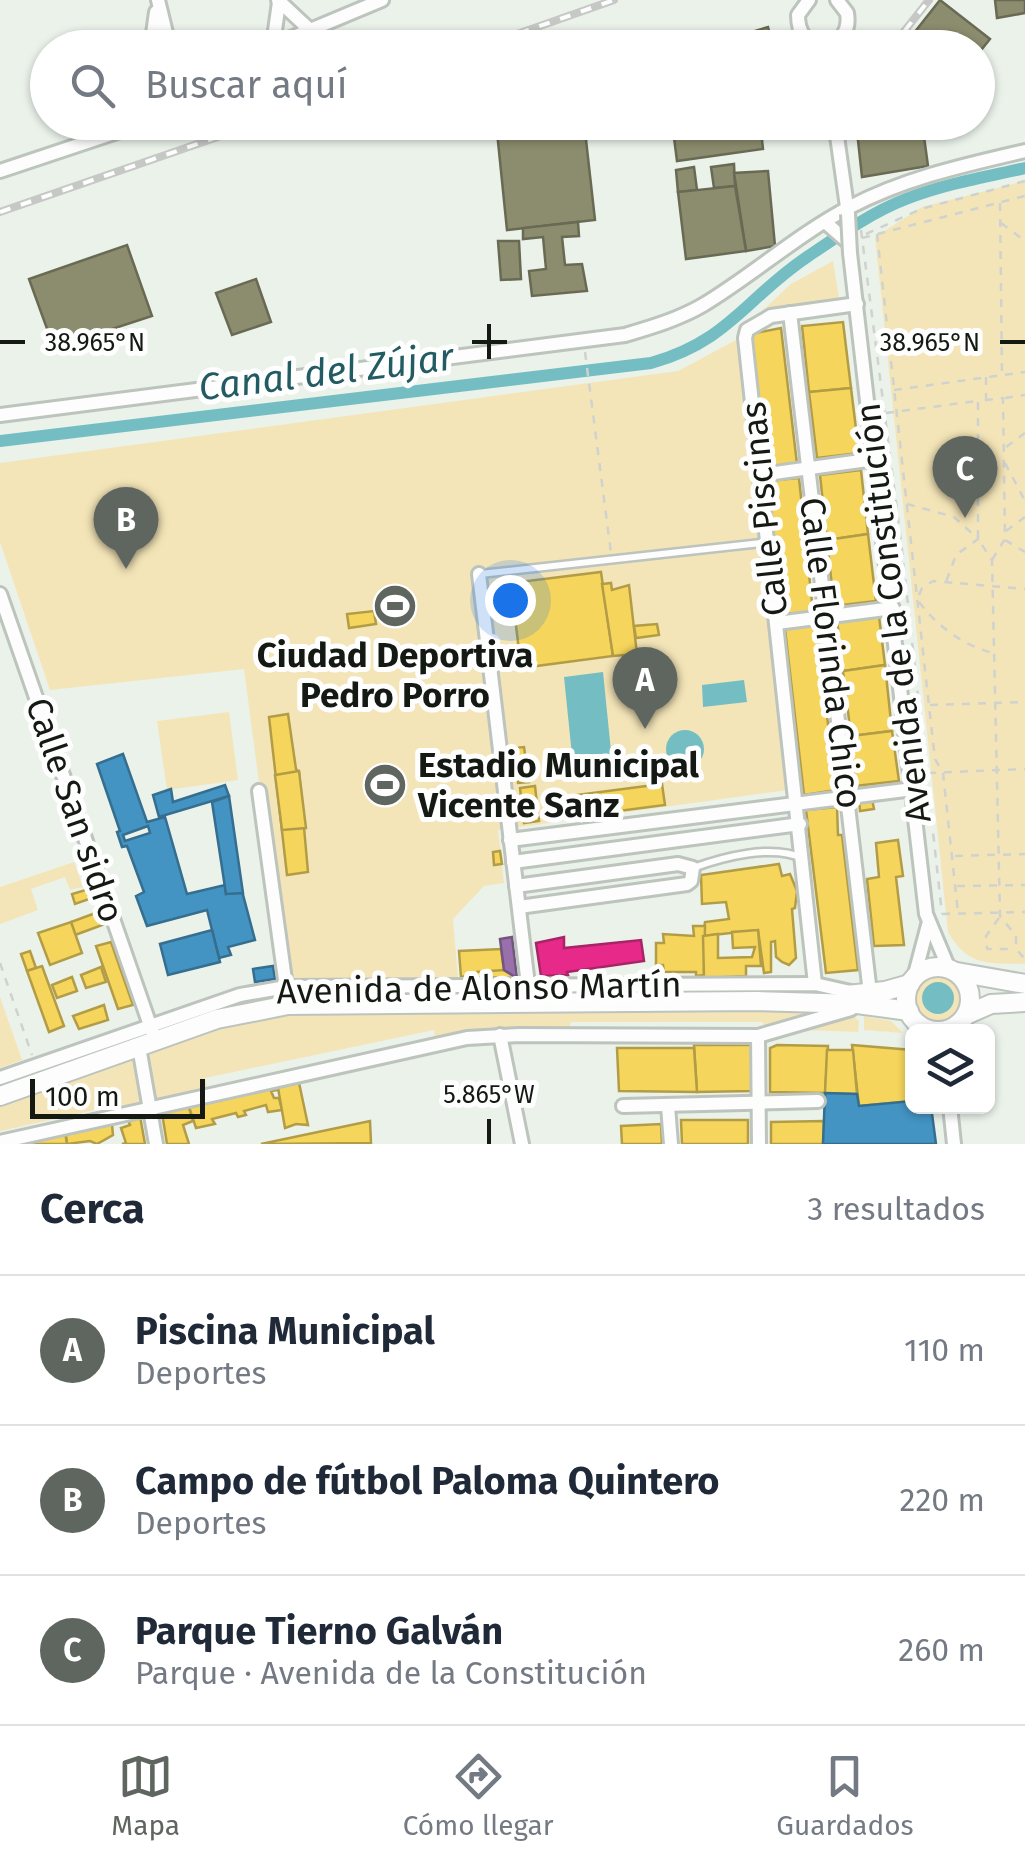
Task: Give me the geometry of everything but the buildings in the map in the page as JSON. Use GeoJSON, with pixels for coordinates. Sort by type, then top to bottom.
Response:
{"type":"FeatureCollection","features":[{"type":"Feature","properties":{"kind":"main road"},"geometry":{"type":"LineString","coordinates":[[919,1024],[903,1010],[912,981],[930,968],[1025,984]]}},
{"type":"Feature","properties":{"kind":"main road"},"geometry":{"type":"LineString","coordinates":[[952,970],[968,986],[970,996],[957,1024]]}},
{"type":"Feature","properties":{"kind":"main road","name":"Avenida de Alonso Martín"},"geometry":{"type":"LineString","coordinates":[[0,1096],[148,1038],[262,1008],[529,994],[756,1001],[862,997],[912,981]]}},
{"type":"Feature","properties":{"kind":"main road","name":"Avenida de Alonso Martín"},"geometry":{"type":"LineString","coordinates":[[862,997],[903,1010]]}},
{"type":"Feature","properties":{"kind":"main road"},"geometry":{"type":"LineString","coordinates":[[957,1024],[991,1004],[1025,1002]]}},
{"type":"Feature","properties":{"kind":"street"},"geometry":{"type":"LineString","coordinates":[[154,30],[158,0]]}},
{"type":"Feature","properties":{"kind":"street"},"geometry":{"type":"LineString","coordinates":[[158,0],[166,30]]}},
{"type":"Feature","properties":{"kind":"street"},"geometry":{"type":"LineString","coordinates":[[279,1],[310,30],[382,0]]}},
{"type":"Feature","properties":{"kind":"street"},"geometry":{"type":"LineString","coordinates":[[798,30],[802,6],[809,0]]}},
{"type":"Feature","properties":{"kind":"street"},"geometry":{"type":"LineString","coordinates":[[837,0],[847,12],[846,30]]}},
{"type":"Feature","properties":{"kind":"street"},"geometry":{"type":"LineString","coordinates":[[273,30],[279,1]]}},
{"type":"Feature","properties":{"kind":"street"},"geometry":{"type":"LineString","coordinates":[[0,171],[94,140]]}},
{"type":"Feature","properties":{"kind":"street","name":"Avenida de la Constitución"},"geometry":{"type":"LineString","coordinates":[[838,140],[844,182],[839,217],[849,246],[858,304],[928,925]]}},
{"type":"Feature","properties":{"kind":"street"},"geometry":{"type":"LineString","coordinates":[[0,414],[625,335],[660,325],[701,306],[882,192],[926,176],[1025,151]]}},
{"type":"Feature","properties":{"kind":"street"},"geometry":{"type":"LineString","coordinates":[[844,182],[859,190],[882,192]]}},
{"type":"Feature","properties":{"kind":"street","name":"Calle Piscinas"},"geometry":{"type":"LineString","coordinates":[[815,984],[745,338],[747,330],[757,322],[858,304]]}},
{"type":"Feature","properties":{"kind":"street","name":"Calle Florinda Chico"},"geometry":{"type":"LineString","coordinates":[[790,314],[849,796],[862,997]]}},
{"type":"Feature","properties":{"kind":"street"},"geometry":{"type":"LineString","coordinates":[[760,475],[875,460]]}},
{"type":"Feature","properties":{"kind":"street"},"geometry":{"type":"LineString","coordinates":[[479,574],[529,994]]}},
{"type":"Feature","properties":{"kind":"street","name":"Calle San sidro"},"geometry":{"type":"LineString","coordinates":[[0,594],[148,1038],[150,1107],[156,1144]]}},
{"type":"Feature","properties":{"kind":"street"},"geometry":{"type":"LineString","coordinates":[[777,623],[893,608]]}},
{"type":"Feature","properties":{"kind":"street"},"geometry":{"type":"LineString","coordinates":[[259,790],[286,988]]}},
{"type":"Feature","properties":{"kind":"street"},"geometry":{"type":"LineString","coordinates":[[510,840],[914,790]]}},
{"type":"Feature","properties":{"kind":"street"},"geometry":{"type":"LineString","coordinates":[[513,862],[800,824]]}},
{"type":"Feature","properties":{"kind":"street"},"geometry":{"type":"LineString","coordinates":[[516,886],[678,864],[693,868],[687,884],[519,907]]}},
{"type":"Feature","properties":{"kind":"street"},"geometry":{"type":"LineString","coordinates":[[928,925],[952,970]]}},
{"type":"Feature","properties":{"kind":"street"},"geometry":{"type":"LineString","coordinates":[[912,981],[928,925]]}},
{"type":"Feature","properties":{"kind":"street","name":"Avenida de Alonso Martín"},"geometry":{"type":"LineString","coordinates":[[0,1078],[148,1038],[240,995],[286,988],[529,994],[815,984],[862,997]]}},
{"type":"Feature","properties":{"kind":"street"},"geometry":{"type":"LineString","coordinates":[[10,1142],[150,1107],[467,1038],[758,1036],[849,1009],[903,1010]]}},
{"type":"Feature","properties":{"kind":"street"},"geometry":{"type":"LineString","coordinates":[[500,1035],[522,1144]]}},
{"type":"Feature","properties":{"kind":"street"},"geometry":{"type":"LineString","coordinates":[[758,1036],[759,1144]]}},
{"type":"Feature","properties":{"kind":"street"},"geometry":{"type":"LineString","coordinates":[[623,1106],[818,1100]]}},
{"type":"Feature","properties":{"kind":"street"},"geometry":{"type":"LineString","coordinates":[[668,1106],[670,1144]]}},
{"type":"Feature","properties":{"kind":"street"},"geometry":{"type":"LineString","coordinates":[[951,1114],[954,1144]]}},
{"type":"Feature","properties":{"kind":"lane"},"geometry":{"type":"LineString","coordinates":[[479,574],[761,543]]}},
{"type":"Feature","properties":{"kind":"lane"},"geometry":{"type":"LineString","coordinates":[[693,868],[718,860],[778,852],[804,858]]}},
{"type":"Feature","properties":{"kind":"path"},"geometry":{"type":"LineString","coordinates":[[849,246],[921,209],[1025,181]]}},
{"type":"Feature","properties":{"kind":"path"},"geometry":{"type":"LineString","coordinates":[[864,238],[1025,196]]}},
{"type":"Feature","properties":{"kind":"path"},"geometry":{"type":"LineString","coordinates":[[1000,202],[1002,375]]}},
{"type":"Feature","properties":{"kind":"path"},"geometry":{"type":"LineString","coordinates":[[1000,222],[1025,241]]}},
{"type":"Feature","properties":{"kind":"path"},"geometry":{"type":"LineString","coordinates":[[878,234],[935,759],[943,772],[958,913]]}},
{"type":"Feature","properties":{"kind":"path"},"geometry":{"type":"LineString","coordinates":[[864,238],[942,914],[1025,912]]}},
{"type":"Feature","properties":{"kind":"path"},"geometry":{"type":"LineString","coordinates":[[586,361],[612,559]]}},
{"type":"Feature","properties":{"kind":"path"},"geometry":{"type":"LineString","coordinates":[[894,390],[1025,372]]}},
{"type":"Feature","properties":{"kind":"path"},"geometry":{"type":"LineString","coordinates":[[986,377],[986,400]]}},
{"type":"Feature","properties":{"kind":"path"},"geometry":{"type":"LineString","coordinates":[[884,413],[1025,394]]}},
{"type":"Feature","properties":{"kind":"path"},"geometry":{"type":"LineString","coordinates":[[1003,398],[1004,539],[992,560],[1000,914],[1016,936],[1016,949],[1025,959]]}},
{"type":"Feature","properties":{"kind":"path"},"geometry":{"type":"LineString","coordinates":[[978,401],[978,539]]}},
{"type":"Feature","properties":{"kind":"path"},"geometry":{"type":"LineString","coordinates":[[1004,449],[1024,435]]}},
{"type":"Feature","properties":{"kind":"path"},"geometry":{"type":"LineString","coordinates":[[1004,462],[1025,501]]}},
{"type":"Feature","properties":{"kind":"path"},"geometry":{"type":"LineString","coordinates":[[906,504],[954,517],[978,539],[992,560]]}},
{"type":"Feature","properties":{"kind":"path"},"geometry":{"type":"LineString","coordinates":[[1004,531],[1025,518]]}},
{"type":"Feature","properties":{"kind":"path"},"geometry":{"type":"LineString","coordinates":[[946,582],[956,556],[978,539]]}},
{"type":"Feature","properties":{"kind":"path"},"geometry":{"type":"LineString","coordinates":[[1004,539],[1025,552]]}},
{"type":"Feature","properties":{"kind":"path"},"geometry":{"type":"LineString","coordinates":[[917,600],[922,588],[933,581],[1025,590]]}},
{"type":"Feature","properties":{"kind":"path"},"geometry":{"type":"LineString","coordinates":[[917,600],[934,621],[979,650],[994,654]]}},
{"type":"Feature","properties":{"kind":"path"},"geometry":{"type":"LineString","coordinates":[[929,706],[1025,702]]}},
{"type":"Feature","properties":{"kind":"path"},"geometry":{"type":"LineString","coordinates":[[927,773],[1025,769]]}},
{"type":"Feature","properties":{"kind":"path"},"geometry":{"type":"LineString","coordinates":[[954,856],[1025,854]]}},
{"type":"Feature","properties":{"kind":"path"},"geometry":{"type":"LineString","coordinates":[[956,886],[1025,885]]}},
{"type":"Feature","properties":{"kind":"path"},"geometry":{"type":"LineString","coordinates":[[1000,914],[986,936],[986,949],[1016,949]]}},
{"type":"Feature","properties":{"kind":"path"},"geometry":{"type":"LineString","coordinates":[[0,963],[36,1066]]}},
{"type":"Feature","properties":{"kind":"shaded area"},"geometry":{"type":"Polygon","coordinates":[[[1025,181],[1025,964],[980,961],[963,952],[948,932],[875,237],[922,207],[1025,181]]]}},
{"type":"Feature","properties":{"kind":"shaded area"},"geometry":{"type":"Polygon","coordinates":[[[833,261],[839,298],[761,312],[791,284],[833,261]]]}},
{"type":"Feature","properties":{"kind":"shaded area","name":"Ciudad Deportiva Pedro Porro"},"geometry":{"type":"Polygon","coordinates":[[[738,339],[788,790],[498,830],[504,883],[484,886],[453,919],[458,979],[285,980],[244,669],[50,690],[0,542],[0,463],[678,371],[738,339]]]}},
{"type":"Feature","properties":{"kind":"shaded area"},"geometry":{"type":"Polygon","coordinates":[[[229,712],[238,780],[167,790],[157,721],[229,712]]]}},
{"type":"Feature","properties":{"kind":"shaded area"},"geometry":{"type":"Polygon","coordinates":[[[74,862],[83,887],[70,890],[65,877],[31,889],[38,910],[0,924],[0,887],[74,862]]]}},
{"type":"Feature","properties":{"kind":"shaded area"},"geometry":{"type":"Polygon","coordinates":[[[938,971],[957,978],[964,997],[957,1016],[938,1023],[919,1016],[912,997],[919,978],[938,971]]]}},
{"type":"Feature","properties":{"kind":"shaded area"},"geometry":{"type":"Polygon","coordinates":[[[0,997],[22,1060],[0,1068],[0,997]]]}},
{"type":"Feature","properties":{"kind":"shaded area"},"geometry":{"type":"Polygon","coordinates":[[[827,1009],[764,1030],[763,1022],[571,1022],[568,1030],[435,1041],[434,1030],[205,1078],[208,1094],[150,1107],[113,1106],[0,1131],[0,1096],[240,1012],[827,1009]]]}},
{"type":"Feature","properties":{"kind":"shaded area"},"geometry":{"type":"Polygon","coordinates":[[[864,1016],[891,1021],[903,1033],[864,1030],[864,1016]]]}},
{"type":"Feature","properties":{"kind":"shaded area"},"geometry":{"type":"Polygon","coordinates":[[[854,1017],[859,1021],[858,1032],[804,1030],[835,1018],[854,1017]]]}},
{"type":"Feature","properties":{"kind":"water"},"geometry":{"type":"Polygon","coordinates":[[[603,672],[612,761],[573,765],[564,677],[603,672]]]}},
{"type":"Feature","properties":{"kind":"water"},"geometry":{"type":"Polygon","coordinates":[[[744,680],[747,702],[703,707],[702,685],[744,680]]]}},
{"type":"Feature","properties":{"kind":"water"},"geometry":{"type":"Polygon","coordinates":[[[685,730],[698,736],[704,749],[698,762],[685,768],[672,762],[666,749],[672,736],[685,730]]]}},
{"type":"Feature","properties":{"kind":"water"},"geometry":{"type":"Polygon","coordinates":[[[938,982],[949,987],[954,998],[949,1009],[938,1014],[927,1009],[922,998],[927,987],[938,982]]]}},
{"type":"Feature","properties":{"kind":"waterway","name":"Canal del Zújar"},"geometry":{"type":"LineString","coordinates":[[0,441],[651,363],[678,354],[719,331],[786,272],[881,211],[935,189],[1025,168]]}},
{"type":"Feature","properties":{"kind":"railway"},"geometry":{"type":"LineString","coordinates":[[528,30],[614,0]]}},
{"type":"Feature","properties":{"kind":"railway"},"geometry":{"type":"LineString","coordinates":[[905,30],[929,0]]}},
{"type":"Feature","properties":{"kind":"railway"},"geometry":{"type":"LineString","coordinates":[[0,212],[209,140]]}},
{"type":"Feature","properties":{"kind":"place","name":"Parque Tierno Galván"},"geometry":{"type":"Point","coordinates":[965,518]}},
{"type":"Feature","properties":{"kind":"place","name":"Campo de fútbol Paloma Quintero"},"geometry":{"type":"Point","coordinates":[126,569]}},
{"type":"Feature","properties":{"kind":"place","name":"Ciudad Deportiva Pedro Porro"},"geometry":{"type":"Point","coordinates":[395,606]}},
{"type":"Feature","properties":{"kind":"place","name":"Piscina Municipal"},"geometry":{"type":"Point","coordinates":[645,729]}},
{"type":"Feature","properties":{"kind":"place","name":"Estadio Municipal Vicente Sanz"},"geometry":{"type":"Point","coordinates":[385,785]}}]}
